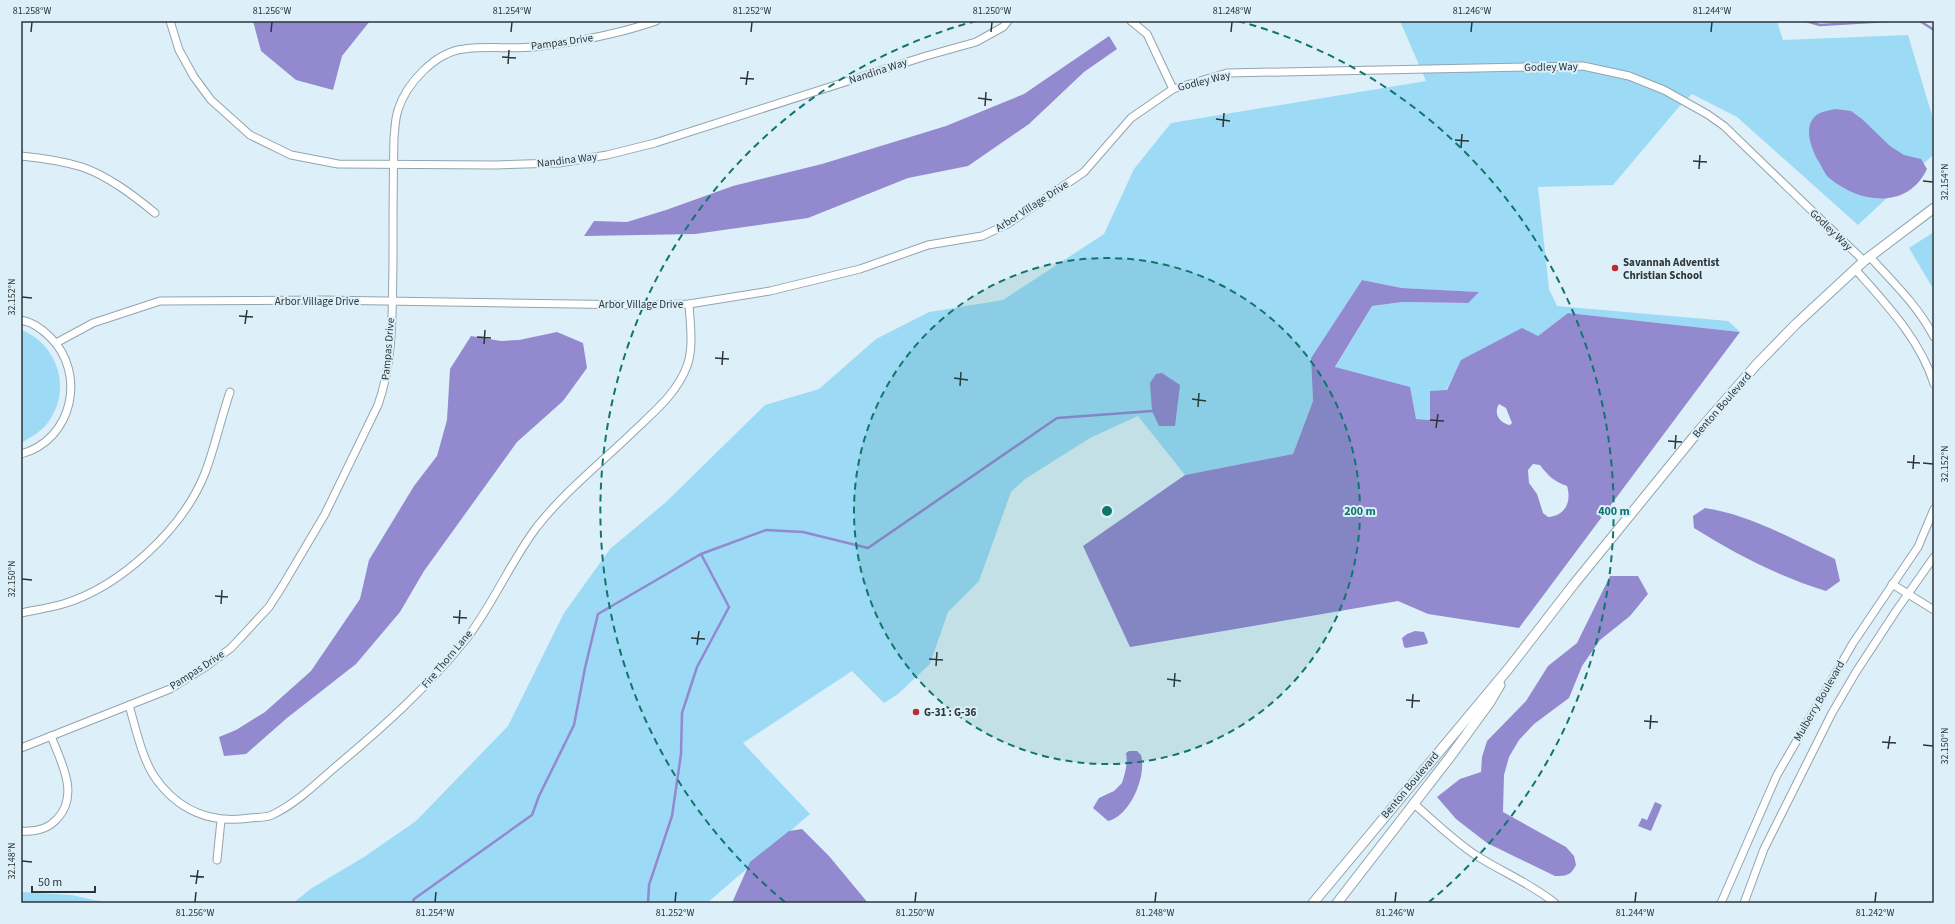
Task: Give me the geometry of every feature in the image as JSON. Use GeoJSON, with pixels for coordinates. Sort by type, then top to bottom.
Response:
{"type":"FeatureCollection","features":[{"type":"Feature","properties":{"kind":"street","name":"Nandina Way"},"geometry":{"type":"LineString","coordinates":[[170,21],[179,50],[194,77],[211,100],[250,135],[294,156],[338,164],[393,165],[522,165],[559,163],[610,154],[655,143],[926,56],[976,42],[1003,27],[1008,21]]}},
{"type":"Feature","properties":{"kind":"street","name":"Pampas Drive"},"geometry":{"type":"LineString","coordinates":[[21,748],[170,689],[207,666],[231,648],[269,607],[324,514],[378,406],[385,384],[389,359],[392,301],[394,138],[398,111],[407,91],[420,74],[446,55],[463,49],[525,48],[580,42],[656,21]]}},
{"type":"Feature","properties":{"kind":"street"},"geometry":{"type":"LineString","coordinates":[[1131,21],[1147,34],[1173,89]]}},
{"type":"Feature","properties":{"kind":"street","name":"Godley Way"},"geometry":{"type":"LineString","coordinates":[[1173,89],[1227,73],[1583,66],[1629,76],[1664,90],[1724,126],[1866,258]]}},
{"type":"Feature","properties":{"kind":"street","name":"Arbor Village Drive"},"geometry":{"type":"LineString","coordinates":[[56,343],[93,323],[160,302],[322,300],[689,304],[770,291],[860,269],[928,245],[982,236],[1006,226],[1084,172],[1132,118],[1173,89]]}},
{"type":"Feature","properties":{"kind":"street"},"geometry":{"type":"LineString","coordinates":[[21,156],[49,159],[83,168],[126,191],[155,213]]}},
{"type":"Feature","properties":{"kind":"street","name":"Benton Boulevard"},"geometry":{"type":"LineString","coordinates":[[1313,903],[1509,668],[1574,584],[1719,408],[1796,324],[1866,258],[1934,208]]}},
{"type":"Feature","properties":{"kind":"street"},"geometry":{"type":"LineString","coordinates":[[1866,258],[1909,300],[1923,318],[1934,337]]}},
{"type":"Feature","properties":{"kind":"street"},"geometry":{"type":"LineString","coordinates":[[1855,269],[1897,317],[1916,344],[1929,369],[1934,384]]}},
{"type":"Feature","properties":{"kind":"street","name":"Fire Thorn Lane"},"geometry":{"type":"LineString","coordinates":[[129,705],[153,775],[173,799],[196,812],[221,820],[271,816],[305,793],[369,740],[436,676],[468,636],[531,536],[564,495],[659,407],[678,386],[688,363],[690,340],[689,304]]}},
{"type":"Feature","properties":{"kind":"street"},"geometry":{"type":"LineString","coordinates":[[21,320],[44,331],[56,343],[68,363],[72,381],[71,400],[65,417],[55,433],[43,444],[21,454]]}},
{"type":"Feature","properties":{"kind":"street"},"geometry":{"type":"LineString","coordinates":[[21,613],[64,604],[100,588],[154,548],[186,507],[205,474],[230,392]]}},
{"type":"Feature","properties":{"kind":"street","name":"Mulberry Boulevard"},"geometry":{"type":"LineString","coordinates":[[1721,903],[1777,775],[1853,643],[1918,547],[1934,509]]}},
{"type":"Feature","properties":{"kind":"street","name":"Mulberry Boulevard"},"geometry":{"type":"LineString","coordinates":[[1744,903],[1767,842],[1832,713],[1856,672],[1934,557]]}},
{"type":"Feature","properties":{"kind":"street"},"geometry":{"type":"LineString","coordinates":[[1892,584],[1934,610]]}},
{"type":"Feature","properties":{"kind":"street","name":"Benton Boulevard"},"geometry":{"type":"LineString","coordinates":[[1337,903],[1450,757],[1490,702],[1509,668]]}},
{"type":"Feature","properties":{"kind":"street"},"geometry":{"type":"LineString","coordinates":[[21,832],[42,829],[53,824],[62,814],[68,801],[68,785],[65,772],[51,736]]}},
{"type":"Feature","properties":{"kind":"street"},"geometry":{"type":"LineString","coordinates":[[1413,803],[1474,854],[1492,866],[1517,877],[1555,903]]}},
{"type":"Feature","properties":{"kind":"street"},"geometry":{"type":"LineString","coordinates":[[217,860],[221,820]]}},
{"type":"Feature","properties":{"kind":"shaded area"},"geometry":{"type":"Polygon","coordinates":[[[253,21],[370,21],[342,56],[333,90],[296,80],[261,51],[253,21]]]}},
{"type":"Feature","properties":{"kind":"shaded area"},"geometry":{"type":"Polygon","coordinates":[[[1400,21],[1777,21],[1783,40],[1908,35],[1934,122],[1934,154],[1858,225],[1737,117],[1692,94],[1678,108],[1613,185],[1538,187],[1549,289],[1557,306],[1728,321],[1740,332],[1568,313],[1538,336],[1462,360],[1430,420],[1416,419],[1409,387],[1335,368],[1372,306],[1403,302],[1467,303],[1478,292],[1402,288],[1362,280],[1311,358],[1313,401],[1293,454],[1185,475],[1138,416],[1090,438],[1025,479],[1011,492],[979,581],[948,612],[930,664],[898,694],[884,703],[852,671],[743,743],[810,814],[707,903],[293,903],[312,888],[364,857],[416,821],[508,726],[564,613],[610,549],[665,503],[765,405],[819,389],[876,339],[929,312],[1003,300],[1104,234],[1134,169],[1171,123],[1426,81],[1400,21]]]}},
{"type":"Feature","properties":{"kind":"shaded area"},"geometry":{"type":"Polygon","coordinates":[[[1109,36],[1117,49],[1084,72],[1029,124],[968,166],[908,178],[808,218],[695,234],[584,236],[594,221],[627,222],[733,186],[822,164],[946,126],[1024,94],[1109,36]]]}},
{"type":"Feature","properties":{"kind":"shaded area"},"geometry":{"type":"Polygon","coordinates":[[[1835,109],[1851,111],[1862,119],[1890,146],[1904,155],[1921,159],[1927,169],[1918,182],[1907,192],[1895,197],[1881,198],[1867,197],[1853,193],[1828,177],[1817,159],[1812,147],[1809,128],[1814,117],[1822,112],[1835,109]]]}},
{"type":"Feature","properties":{"kind":"shaded area"},"geometry":{"type":"Polygon","coordinates":[[[1934,232],[1934,290],[1909,248],[1934,232]]]}},
{"type":"Feature","properties":{"kind":"shaded area"},"geometry":{"type":"Polygon","coordinates":[[[1362,280],[1402,288],[1479,292],[1468,303],[1403,302],[1372,306],[1335,367],[1410,387],[1416,419],[1430,420],[1430,391],[1447,390],[1461,360],[1522,328],[1538,336],[1568,313],[1740,332],[1519,628],[1428,614],[1398,601],[1130,647],[1083,546],[1185,475],[1293,454],[1313,401],[1311,358],[1362,280]],[[1499,404],[1497,408],[1498,418],[1510,425],[1512,423],[1506,408],[1499,404]],[[1533,464],[1528,470],[1529,483],[1537,494],[1543,513],[1548,517],[1559,514],[1568,503],[1569,497],[1567,486],[1552,478],[1540,465],[1533,464]]]}},
{"type":"Feature","properties":{"kind":"shaded area"},"geometry":{"type":"Polygon","coordinates":[[[21,330],[33,336],[43,344],[51,355],[57,366],[60,379],[60,392],[57,406],[45,426],[21,443],[21,330]]]}},
{"type":"Feature","properties":{"kind":"shaded area"},"geometry":{"type":"Polygon","coordinates":[[[557,332],[583,343],[587,368],[563,401],[517,442],[424,571],[400,612],[356,664],[287,718],[246,754],[224,756],[219,737],[236,730],[265,712],[311,671],[360,599],[369,560],[414,486],[437,456],[447,420],[450,369],[471,336],[501,341],[519,340],[557,332]]]}},
{"type":"Feature","properties":{"kind":"shaded area"},"geometry":{"type":"Polygon","coordinates":[[[1162,373],[1180,385],[1175,426],[1159,426],[1152,411],[1150,383],[1156,374],[1162,373]]]}},
{"type":"Feature","properties":{"kind":"shaded area"},"geometry":{"type":"Polygon","coordinates":[[[1705,508],[1722,511],[1756,522],[1835,559],[1840,581],[1826,591],[1774,572],[1742,556],[1694,528],[1693,516],[1705,508]]]}},
{"type":"Feature","properties":{"kind":"shaded area"},"geometry":{"type":"Polygon","coordinates":[[[1610,576],[1638,576],[1648,594],[1630,616],[1600,640],[1582,666],[1569,698],[1534,724],[1519,740],[1509,757],[1504,775],[1503,812],[1566,847],[1574,856],[1576,865],[1572,871],[1566,875],[1555,876],[1487,843],[1456,819],[1437,797],[1460,779],[1481,772],[1482,757],[1487,741],[1526,701],[1548,666],[1577,643],[1610,576]]]}},
{"type":"Feature","properties":{"kind":"shaded area"},"geometry":{"type":"Polygon","coordinates":[[[1415,631],[1424,632],[1428,642],[1427,644],[1406,648],[1404,647],[1402,638],[1415,631]]]}},
{"type":"Feature","properties":{"kind":"shaded area"},"geometry":{"type":"Polygon","coordinates":[[[1129,751],[1137,751],[1141,755],[1142,764],[1139,784],[1130,803],[1123,812],[1116,818],[1108,821],[1093,808],[1099,798],[1114,791],[1122,783],[1126,765],[1126,753],[1129,751]]]}},
{"type":"Feature","properties":{"kind":"shaded area"},"geometry":{"type":"Polygon","coordinates":[[[1655,802],[1662,805],[1651,831],[1638,826],[1642,818],[1647,820],[1655,802]]]}},
{"type":"Feature","properties":{"kind":"shaded area"},"geometry":{"type":"Polygon","coordinates":[[[802,829],[829,856],[868,903],[732,903],[750,862],[789,831],[802,829]]]}},
{"type":"Feature","properties":{"kind":"shaded area"},"geometry":{"type":"Polygon","coordinates":[[[21,892],[71,895],[108,903],[21,903],[21,892]]]}},
{"type":"Feature","properties":{"kind":"waterway"},"geometry":{"type":"LineString","coordinates":[[1806,21],[1820,25],[1888,21]]}},
{"type":"Feature","properties":{"kind":"waterway"},"geometry":{"type":"LineString","coordinates":[[1920,21],[1934,30]]}},
{"type":"Feature","properties":{"kind":"waterway"},"geometry":{"type":"LineString","coordinates":[[701,554],[766,530],[803,532],[868,548],[1057,418],[1152,411]]}},
{"type":"Feature","properties":{"kind":"waterway"},"geometry":{"type":"LineString","coordinates":[[413,903],[414,899],[532,815],[539,796],[574,725],[585,668],[598,614],[701,554],[729,607],[697,667],[682,713],[681,754],[672,816],[649,885],[648,903]]}},
{"type":"Feature","properties":{"kind":"place","name":"Savannah Adventist Christian School"},"geometry":{"type":"Point","coordinates":[1615,268]}},
{"type":"Feature","properties":{"kind":"place","name":"G-31 : G-36"},"geometry":{"type":"Point","coordinates":[916,712]}}]}
